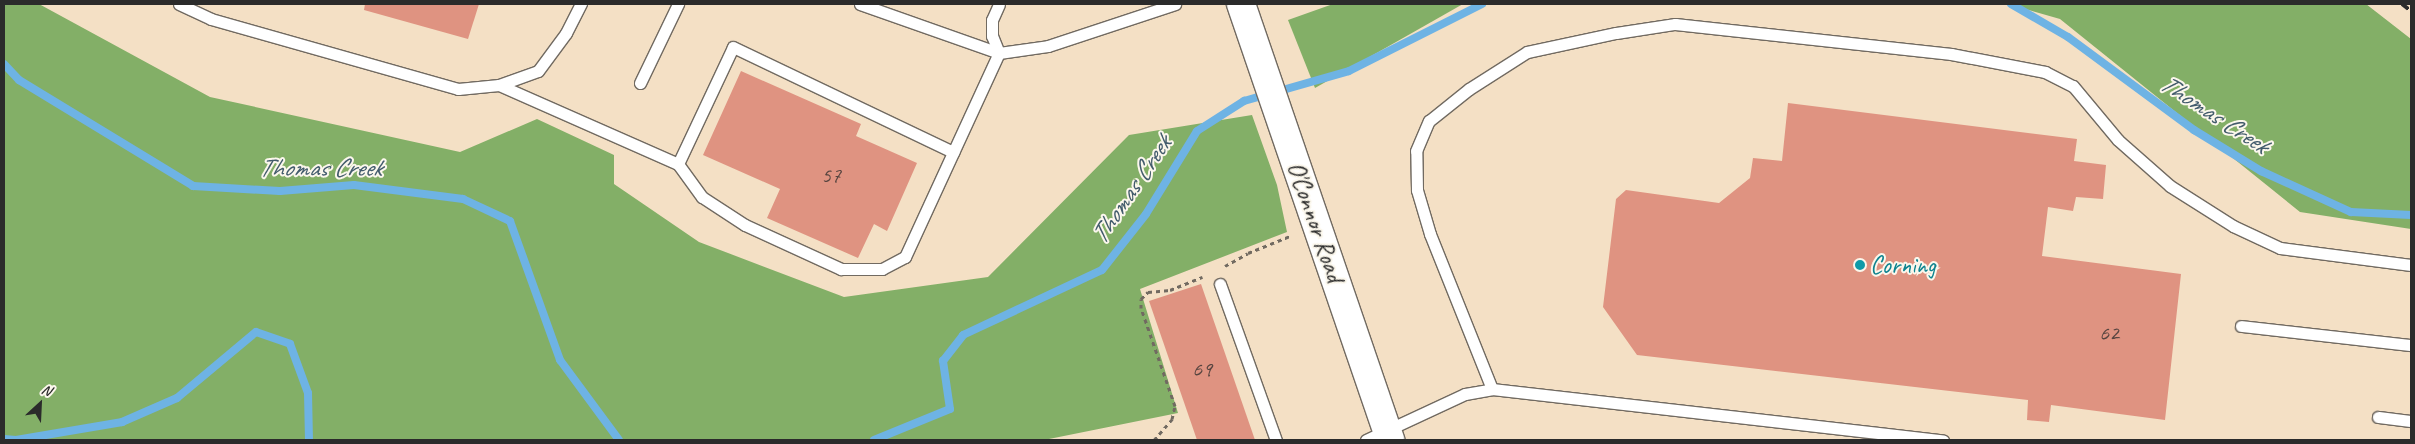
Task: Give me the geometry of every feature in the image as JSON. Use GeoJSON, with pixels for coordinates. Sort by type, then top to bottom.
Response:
{"type":"FeatureCollection","features":[{"type":"Feature","properties":{"kind":"street","name":"O'Connor Road"},"geometry":{"type":"LineString","coordinates":[[1241,4],[1278,111],[1381,436]]}},
{"type":"Feature","properties":{"kind":"lane"},"geometry":{"type":"LineString","coordinates":[[179,4],[211,19],[458,89],[499,85],[538,71],[566,34],[581,4]]}},
{"type":"Feature","properties":{"kind":"lane"},"geometry":{"type":"LineString","coordinates":[[640,82],[678,4]]}},
{"type":"Feature","properties":{"kind":"lane"},"geometry":{"type":"LineString","coordinates":[[860,4],[999,53],[1048,46],[1175,4]]}},
{"type":"Feature","properties":{"kind":"lane"},"geometry":{"type":"LineString","coordinates":[[499,85],[678,164],[702,196],[745,225],[841,269],[882,269],[905,257],[999,53],[992,36],[992,20],[999,4]]}},
{"type":"Feature","properties":{"kind":"lane"},"geometry":{"type":"LineString","coordinates":[[1492,389],[1430,234],[1418,190],[1416,151],[1429,121],[1469,89],[1527,52],[1616,33],[1675,24],[1951,54],[2046,72],[2073,86],[2118,140],[2170,186],[2233,226],[2280,248],[2411,265]]}},
{"type":"Feature","properties":{"kind":"lane"},"geometry":{"type":"LineString","coordinates":[[678,164],[733,47],[952,152]]}},
{"type":"Feature","properties":{"kind":"lane"},"geometry":{"type":"LineString","coordinates":[[1220,284],[1276,440]]}},
{"type":"Feature","properties":{"kind":"lane"},"geometry":{"type":"LineString","coordinates":[[2241,326],[2411,345]]}},
{"type":"Feature","properties":{"kind":"lane"},"geometry":{"type":"LineString","coordinates":[[1381,436],[1465,394],[1492,389],[1943,440]]}},
{"type":"Feature","properties":{"kind":"lane"},"geometry":{"type":"LineString","coordinates":[[2378,417],[2411,421]]}},
{"type":"Feature","properties":{"kind":"path"},"geometry":{"type":"LineString","coordinates":[[1221,268],[1248,253],[1290,236]]}},
{"type":"Feature","properties":{"kind":"path"},"geometry":{"type":"LineString","coordinates":[[1154,440],[1172,419],[1175,406],[1141,308],[1141,299],[1148,292],[1170,290],[1213,272]]}},
{"type":"Feature","properties":{"kind":"green space"},"geometry":{"type":"Polygon","coordinates":[[[4,4],[39,4],[210,97],[460,152],[537,119],[614,155],[614,184],[699,242],[844,297],[988,277],[1129,135],[1252,115],[1277,185],[1287,232],[1140,289],[1178,413],[1044,440],[4,440],[4,4]]]}},
{"type":"Feature","properties":{"kind":"green space"},"geometry":{"type":"Polygon","coordinates":[[[1333,4],[1463,4],[1315,88],[1288,20],[1333,4]]]}},
{"type":"Feature","properties":{"kind":"green space"},"geometry":{"type":"Polygon","coordinates":[[[2008,4],[2366,4],[2411,39],[2411,229],[2300,212],[2060,19],[2008,4]]]}},
{"type":"Feature","properties":{"kind":"building"},"geometry":{"type":"Polygon","coordinates":[[[365,4],[479,4],[468,39],[364,10],[365,4]]]}},
{"type":"Feature","properties":{"kind":"building"},"geometry":{"type":"Polygon","coordinates":[[[741,71],[861,124],[856,136],[917,163],[887,231],[874,224],[858,258],[767,218],[780,189],[703,155],[741,71]]]}},
{"type":"Feature","properties":{"kind":"building","name":"Corning"},"geometry":{"type":"Polygon","coordinates":[[[1788,103],[2077,139],[2074,161],[2106,165],[2103,199],[2076,197],[2073,211],[2048,207],[2042,256],[2181,274],[2165,420],[2051,405],[2049,422],[2027,420],[2028,400],[1637,355],[1603,307],[1616,199],[1626,190],[1719,203],[1750,178],[1753,158],[1782,161],[1788,103]]]}},
{"type":"Feature","properties":{"kind":"building"},"geometry":{"type":"Polygon","coordinates":[[[1201,284],[1255,440],[1197,440],[1149,301],[1201,284]]]}},
{"type":"Feature","properties":{"kind":"waterway","name":"Thomas Creek"},"geometry":{"type":"LineString","coordinates":[[874,440],[950,409],[943,361],[963,335],[1102,270],[1146,214],[1197,131],[1244,101],[1349,71],[1482,4]]}},
{"type":"Feature","properties":{"kind":"waterway","name":"Thomas Creek"},"geometry":{"type":"LineString","coordinates":[[2011,4],[2068,37],[2194,130],[2261,171],[2351,212],[2411,215]]}},
{"type":"Feature","properties":{"kind":"waterway","name":"Thomas Creek"},"geometry":{"type":"LineString","coordinates":[[4,64],[19,80],[193,186],[280,191],[354,185],[463,199],[510,221],[560,360],[619,440]]}},
{"type":"Feature","properties":{"kind":"waterway"},"geometry":{"type":"LineString","coordinates":[[4,439],[16,440],[122,422],[177,398],[256,332],[290,344],[308,393],[309,440]]}},
{"type":"Feature","properties":{"kind":"railway"},"geometry":{"type":"LineString","coordinates":[[2402,4],[2411,11]]}},
{"type":"Feature","properties":{"kind":"place","name":"Corning"},"geometry":{"type":"Point","coordinates":[1860,265]}}]}
